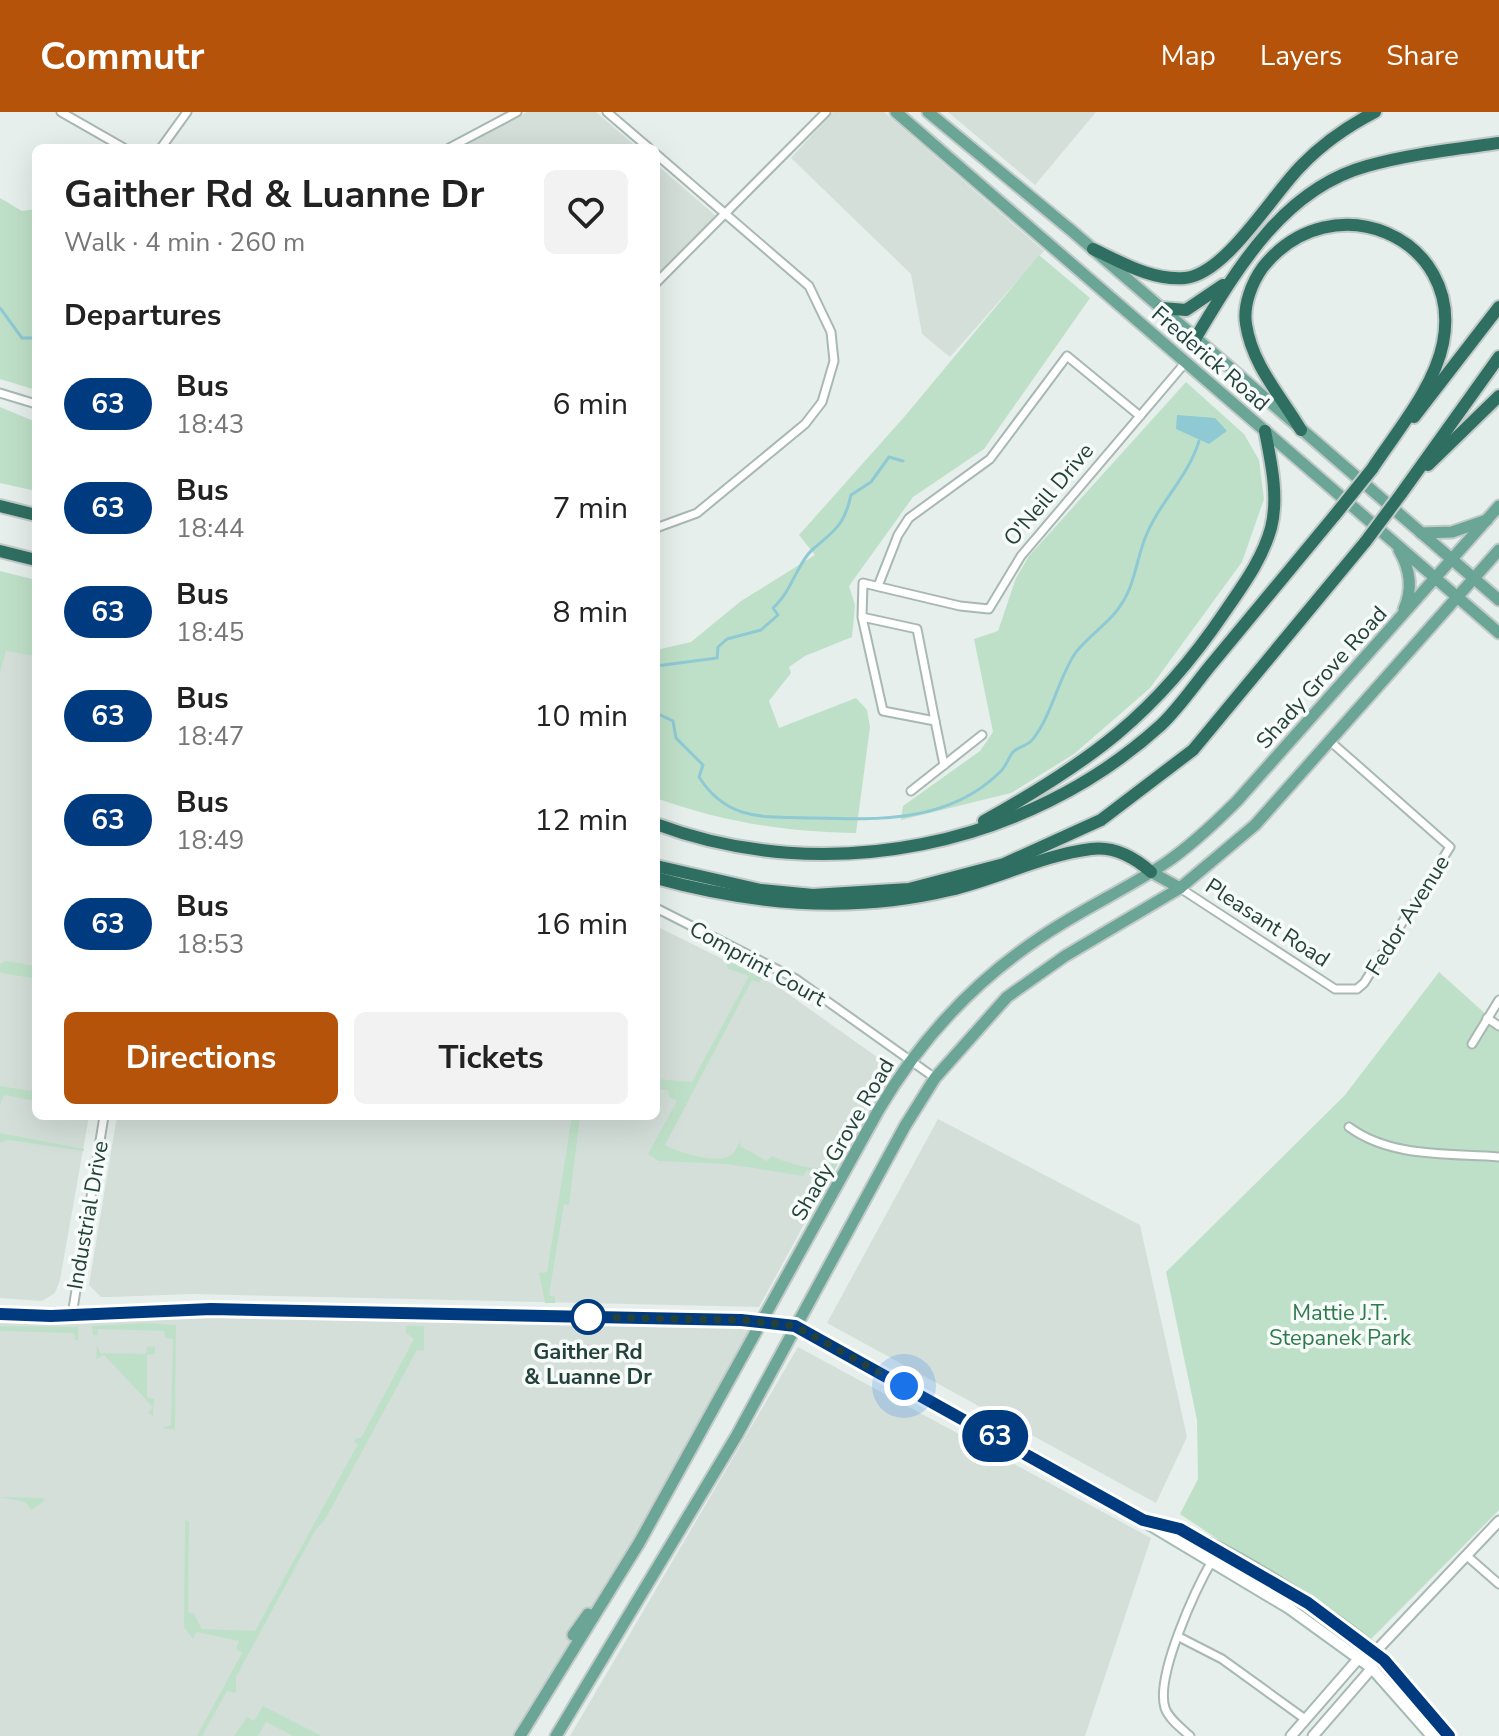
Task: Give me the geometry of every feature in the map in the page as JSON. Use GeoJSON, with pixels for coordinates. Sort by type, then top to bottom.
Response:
{"type":"FeatureCollection","features":[{"type":"Feature","properties":{"kind":"highway"},"geometry":{"type":"LineString","coordinates":[[1093,249],[1141,271],[1168,278],[1196,276],[1217,264],[1300,167],[1347,127],[1375,112]]}},
{"type":"Feature","properties":{"kind":"highway"},"geometry":{"type":"LineString","coordinates":[[1195,339],[1234,275],[1289,210],[1341,176],[1367,166],[1499,143]]}},
{"type":"Feature","properties":{"kind":"highway"},"geometry":{"type":"LineString","coordinates":[[1301,430],[1253,351],[1246,322],[1246,304],[1257,275],[1271,258],[1300,234],[1319,227],[1364,224],[1389,234],[1418,256],[1437,283],[1446,322],[1442,347],[1430,375],[1372,469]]}},
{"type":"Feature","properties":{"kind":"highway"},"geometry":{"type":"LineString","coordinates":[[1162,308],[1186,310],[1234,275]]}},
{"type":"Feature","properties":{"kind":"highway"},"geometry":{"type":"LineString","coordinates":[[660,825],[710,840],[814,855],[903,850],[999,822],[1081,785],[1164,722],[1335,515],[1499,307]]}},
{"type":"Feature","properties":{"kind":"highway"},"geometry":{"type":"LineString","coordinates":[[660,867],[761,890],[813,895],[909,889],[1004,864],[1101,820],[1193,750],[1366,541],[1499,357]]}},
{"type":"Feature","properties":{"kind":"highway"},"geometry":{"type":"LineString","coordinates":[[1405,489],[1499,396]]}},
{"type":"Feature","properties":{"kind":"highway"},"geometry":{"type":"LineString","coordinates":[[954,837],[1046,786],[1108,744],[1148,708],[1198,652],[1256,567],[1271,526],[1274,495],[1265,431]]}},
{"type":"Feature","properties":{"kind":"highway"},"geometry":{"type":"LineString","coordinates":[[0,506],[32,514]]}},
{"type":"Feature","properties":{"kind":"highway"},"geometry":{"type":"LineString","coordinates":[[0,551],[32,559]]}},
{"type":"Feature","properties":{"kind":"highway"},"geometry":{"type":"LineString","coordinates":[[660,879],[706,892],[781,904],[862,903],[951,890],[1093,849],[1126,854],[1151,872]]}},
{"type":"Feature","properties":{"kind":"main road","name":"Frederick Road"},"geometry":{"type":"LineString","coordinates":[[896,112],[1499,633]]}},
{"type":"Feature","properties":{"kind":"main road","name":"Frederick Road"},"geometry":{"type":"LineString","coordinates":[[928,112],[1093,249],[1499,600]]}},
{"type":"Feature","properties":{"kind":"main road","name":"O'Neill Drive"},"geometry":{"type":"LineString","coordinates":[[1185,363],[1195,339]]}},
{"type":"Feature","properties":{"kind":"main road","name":"Shady Grove Road"},"geometry":{"type":"LineString","coordinates":[[526,1734],[619,1578],[878,1111],[910,1060],[946,1016],[988,975],[1039,938],[1151,872],[1198,839],[1237,801],[1499,506]]}},
{"type":"Feature","properties":{"kind":"main road"},"geometry":{"type":"LineString","coordinates":[[1421,533],[1452,532],[1488,520]]}},
{"type":"Feature","properties":{"kind":"main road"},"geometry":{"type":"LineString","coordinates":[[1394,542],[1406,563],[1410,582],[1400,617]]}},
{"type":"Feature","properties":{"kind":"main road"},"geometry":{"type":"LineString","coordinates":[[1499,551],[1499,569]]}},
{"type":"Feature","properties":{"kind":"main road"},"geometry":{"type":"LineString","coordinates":[[556,1736],[666,1559],[905,1126],[935,1078],[1007,997],[1065,956],[1180,888],[1255,825],[1499,551]]}},
{"type":"Feature","properties":{"kind":"main road","name":"Pleasant Road"},"geometry":{"type":"LineString","coordinates":[[1151,872],[1180,888]]}},
{"type":"Feature","properties":{"kind":"main road"},"geometry":{"type":"LineString","coordinates":[[763,1322],[795,1326],[1213,1559],[1372,1668],[1432,1736]]}},
{"type":"Feature","properties":{"kind":"main road"},"geometry":{"type":"LineString","coordinates":[[1143,1520],[1180,1529],[1308,1603],[1375,1652],[1449,1736]]}},
{"type":"Feature","properties":{"kind":"main road"},"geometry":{"type":"LineString","coordinates":[[573,1635],[605,1590],[619,1578]]}},
{"type":"Feature","properties":{"kind":"street"},"geometry":{"type":"LineString","coordinates":[[61,112],[117,144]]}},
{"type":"Feature","properties":{"kind":"street"},"geometry":{"type":"LineString","coordinates":[[164,144],[187,112]]}},
{"type":"Feature","properties":{"kind":"street"},"geometry":{"type":"LineString","coordinates":[[457,144],[517,112]]}},
{"type":"Feature","properties":{"kind":"street"},"geometry":{"type":"LineString","coordinates":[[607,112],[644,144]]}},
{"type":"Feature","properties":{"kind":"street"},"geometry":{"type":"LineString","coordinates":[[660,279],[826,112]]}},
{"type":"Feature","properties":{"kind":"street"},"geometry":{"type":"LineString","coordinates":[[660,157],[809,286],[824,310],[833,346],[830,383],[815,414],[697,513],[660,527]]}},
{"type":"Feature","properties":{"kind":"street"},"geometry":{"type":"LineString","coordinates":[[935,721],[883,711],[862,617],[863,583],[878,586],[894,544],[909,518],[990,459],[1067,356],[1140,416]]}},
{"type":"Feature","properties":{"kind":"street","name":"O'Neill Drive"},"geometry":{"type":"LineString","coordinates":[[878,586],[983,610],[994,604],[1021,556],[1185,363]]}},
{"type":"Feature","properties":{"kind":"street"},"geometry":{"type":"LineString","coordinates":[[0,393],[32,403]]}},
{"type":"Feature","properties":{"kind":"street"},"geometry":{"type":"LineString","coordinates":[[862,617],[917,629],[944,765]]}},
{"type":"Feature","properties":{"kind":"street"},"geometry":{"type":"LineString","coordinates":[[911,791],[982,735]]}},
{"type":"Feature","properties":{"kind":"street","name":"Fedor Avenue"},"geometry":{"type":"LineString","coordinates":[[1331,742],[1450,847],[1364,983]]}},
{"type":"Feature","properties":{"kind":"street","name":"Pleasant Road"},"geometry":{"type":"LineString","coordinates":[[1180,888],[1335,989],[1357,989],[1364,983]]}},
{"type":"Feature","properties":{"kind":"street","name":"Comprint Court"},"geometry":{"type":"LineString","coordinates":[[660,910],[784,972],[935,1078]]}},
{"type":"Feature","properties":{"kind":"street"},"geometry":{"type":"LineString","coordinates":[[1472,1044],[1499,1000]]}},
{"type":"Feature","properties":{"kind":"street"},"geometry":{"type":"LineString","coordinates":[[1487,1018],[1499,1026]]}},
{"type":"Feature","properties":{"kind":"street","name":"Industrial Drive"},"geometry":{"type":"LineString","coordinates":[[72,1315],[103,1120]]}},
{"type":"Feature","properties":{"kind":"street"},"geometry":{"type":"LineString","coordinates":[[1349,1127],[1366,1139],[1390,1148],[1499,1157]]}},
{"type":"Feature","properties":{"kind":"street"},"geometry":{"type":"LineString","coordinates":[[0,1314],[72,1315],[211,1309],[763,1322]]}},
{"type":"Feature","properties":{"kind":"street"},"geometry":{"type":"LineString","coordinates":[[1291,1736],[1359,1658],[1375,1652],[1499,1521]]}},
{"type":"Feature","properties":{"kind":"street"},"geometry":{"type":"LineString","coordinates":[[1467,1556],[1499,1584]]}},
{"type":"Feature","properties":{"kind":"street"},"geometry":{"type":"LineString","coordinates":[[1184,1734],[1166,1708],[1164,1696],[1179,1637],[1213,1559]]}},
{"type":"Feature","properties":{"kind":"street"},"geometry":{"type":"LineString","coordinates":[[1179,1637],[1222,1659],[1305,1719]]}},
{"type":"Feature","properties":{"kind":"street"},"geometry":{"type":"LineString","coordinates":[[1313,1736],[1372,1668],[1375,1652]]}},
{"type":"Feature","properties":{"kind":"shaded area"},"geometry":{"type":"Polygon","coordinates":[[[527,112],[596,112],[633,144],[468,144],[527,112]]]}},
{"type":"Feature","properties":{"kind":"shaded area"},"geometry":{"type":"Polygon","coordinates":[[[833,112],[884,112],[1044,251],[950,357],[922,334],[911,274],[791,158],[833,112]]]}},
{"type":"Feature","properties":{"kind":"shaded area"},"geometry":{"type":"Polygon","coordinates":[[[948,112],[1096,112],[1035,185],[948,112]]]}},
{"type":"Feature","properties":{"kind":"shaded area"},"geometry":{"type":"Polygon","coordinates":[[[660,167],[717,217],[660,272],[660,167]]]}},
{"type":"Feature","properties":{"kind":"shaded area"},"geometry":{"type":"Polygon","coordinates":[[[0,648],[32,652],[32,973],[0,968],[0,648]]]}},
{"type":"Feature","properties":{"kind":"shaded area"},"geometry":{"type":"Polygon","coordinates":[[[660,928],[777,986],[887,1064],[888,1070],[759,1307],[193,1294],[101,1297],[89,1285],[116,1120],[660,1120],[660,928]]]}},
{"type":"Feature","properties":{"kind":"shaded area"},"geometry":{"type":"Polygon","coordinates":[[[0,973],[32,978],[32,1120],[88,1120],[60,1280],[55,1293],[42,1301],[0,1298],[0,973]]]}},
{"type":"Feature","properties":{"kind":"shaded area"},"geometry":{"type":"Polygon","coordinates":[[[938,1119],[1140,1225],[1187,1437],[1156,1503],[827,1323],[938,1119]]]}},
{"type":"Feature","properties":{"kind":"shaded area"},"geometry":{"type":"Polygon","coordinates":[[[191,1311],[761,1323],[699,1436],[519,1736],[0,1736],[0,1316],[191,1311]]]}},
{"type":"Feature","properties":{"kind":"shaded area"},"geometry":{"type":"Polygon","coordinates":[[[798,1347],[1151,1538],[1085,1736],[570,1736],[798,1347]]]}},
{"type":"Feature","properties":{"kind":"green space"},"geometry":{"type":"Polygon","coordinates":[[[0,198],[22,211],[32,210],[32,389],[0,379],[0,198]]]}},
{"type":"Feature","properties":{"kind":"green space"},"geometry":{"type":"Polygon","coordinates":[[[1039,255],[1090,298],[984,449],[913,497],[849,586],[855,605],[852,637],[805,656],[789,667],[791,673],[769,701],[779,728],[856,698],[867,710],[870,727],[856,833],[754,824],[660,799],[660,649],[691,642],[741,601],[815,555],[799,535],[905,416],[1039,255]]]}},
{"type":"Feature","properties":{"kind":"green space"},"geometry":{"type":"Polygon","coordinates":[[[1186,382],[1244,434],[1259,460],[1264,499],[1242,562],[1150,688],[1074,754],[1011,793],[901,820],[903,806],[980,751],[993,732],[974,639],[998,631],[1016,578],[1029,556],[1186,382]]]}},
{"type":"Feature","properties":{"kind":"green space"},"geometry":{"type":"Polygon","coordinates":[[[0,407],[32,420],[32,490],[0,483],[0,407]]]}},
{"type":"Feature","properties":{"kind":"green space"},"geometry":{"type":"Polygon","coordinates":[[[0,571],[32,579],[32,655],[6,651],[0,673],[0,571]]]}},
{"type":"Feature","properties":{"kind":"green space"},"geometry":{"type":"Polygon","coordinates":[[[725,959],[762,978],[759,983],[752,980],[665,1145],[716,1159],[732,1155],[741,1140],[740,1146],[767,1161],[772,1156],[820,1168],[837,1159],[856,1127],[827,1185],[819,1184],[821,1177],[807,1170],[803,1176],[727,1164],[658,1161],[648,1154],[677,1101],[669,1097],[668,1090],[660,1089],[660,1079],[692,1082],[749,976],[728,969],[725,959]]]}},
{"type":"Feature","properties":{"kind":"green space"},"geometry":{"type":"Polygon","coordinates":[[[6,961],[32,965],[32,978],[0,973],[0,964],[6,961]]]}},
{"type":"Feature","properties":{"kind":"green space","name":"Mattie J.T. Stepanek Park"},"geometry":{"type":"Polygon","coordinates":[[[1439,972],[1499,1026],[1499,1510],[1370,1640],[1180,1514],[1198,1479],[1197,1420],[1166,1272],[1345,1095],[1439,972]]]}},
{"type":"Feature","properties":{"kind":"green space"},"geometry":{"type":"Polygon","coordinates":[[[0,1086],[31,1091],[32,1100],[4,1095],[0,1105],[0,1086]]]}},
{"type":"Feature","properties":{"kind":"green space"},"geometry":{"type":"Polygon","coordinates":[[[571,1120],[580,1120],[569,1205],[564,1204],[549,1295],[555,1297],[555,1303],[545,1303],[539,1273],[547,1272],[571,1120]]]}},
{"type":"Feature","properties":{"kind":"green space"},"geometry":{"type":"Polygon","coordinates":[[[0,1133],[84,1151],[8,1140],[0,1143],[0,1133]]]}},
{"type":"Feature","properties":{"kind":"green space"},"geometry":{"type":"Polygon","coordinates":[[[176,1325],[175,1430],[162,1428],[171,1425],[173,1339],[165,1338],[164,1331],[98,1329],[97,1336],[93,1335],[92,1326],[176,1325]]]}},
{"type":"Feature","properties":{"kind":"green space"},"geometry":{"type":"Polygon","coordinates":[[[0,1326],[78,1327],[78,1340],[75,1340],[74,1333],[0,1331],[0,1326]]]}},
{"type":"Feature","properties":{"kind":"green space"},"geometry":{"type":"Polygon","coordinates":[[[406,1326],[424,1326],[424,1351],[417,1350],[326,1518],[315,1531],[236,1677],[236,1693],[227,1691],[202,1736],[197,1736],[242,1653],[236,1649],[239,1641],[196,1632],[193,1639],[184,1627],[185,1520],[189,1521],[188,1612],[194,1614],[202,1629],[255,1631],[358,1444],[354,1442],[356,1438],[361,1438],[414,1339],[406,1333],[406,1326]]]}},
{"type":"Feature","properties":{"kind":"green space"},"geometry":{"type":"Polygon","coordinates":[[[97,1345],[100,1353],[146,1354],[147,1346],[155,1347],[155,1354],[147,1355],[147,1397],[154,1399],[153,1416],[148,1413],[153,1407],[104,1355],[96,1359],[97,1345]]]}},
{"type":"Feature","properties":{"kind":"green space"},"geometry":{"type":"Polygon","coordinates":[[[0,1497],[45,1500],[32,1510],[25,1502],[0,1497]]]}},
{"type":"Feature","properties":{"kind":"green space"},"geometry":{"type":"Polygon","coordinates":[[[263,1706],[322,1736],[293,1736],[266,1722],[258,1736],[234,1736],[247,1717],[254,1721],[263,1706]]]}},
{"type":"Feature","properties":{"kind":"water"},"geometry":{"type":"Polygon","coordinates":[[[1177,415],[1215,418],[1227,431],[1209,444],[1176,429],[1177,415]]]}},
{"type":"Feature","properties":{"kind":"waterway"},"geometry":{"type":"LineString","coordinates":[[0,308],[22,338],[32,338]]}},
{"type":"Feature","properties":{"kind":"waterway"},"geometry":{"type":"LineString","coordinates":[[660,715],[673,721],[676,738],[703,765],[699,777],[710,791],[722,802],[748,814],[886,818],[911,815],[958,801],[980,789],[1000,772],[1013,752],[1031,741],[1040,729],[1076,652],[1115,613],[1127,595],[1150,528],[1188,467],[1199,441]]}},
{"type":"Feature","properties":{"kind":"waterway"},"geometry":{"type":"LineString","coordinates":[[660,665],[717,658],[718,647],[727,639],[761,630],[778,615],[773,608],[807,555],[842,521],[851,495],[871,482],[889,457],[903,461]]}},
{"type":"Feature","properties":{"kind":"bus line","name":"63"},"geometry":{"type":"LineString","coordinates":[[0,1314],[51,1316],[211,1309],[741,1320],[795,1326],[1143,1520],[1180,1529],[1308,1603],[1384,1660],[1449,1736]]}},
{"type":"Feature","properties":{"kind":"place","name":"Gaither Rd & Luanne Dr"},"geometry":{"type":"Point","coordinates":[588,1317]}},
{"type":"Feature","properties":{"kind":"route"},"geometry":{"type":"LineString","coordinates":[[588,1317],[741,1320],[795,1326],[904,1386]]}}]}
